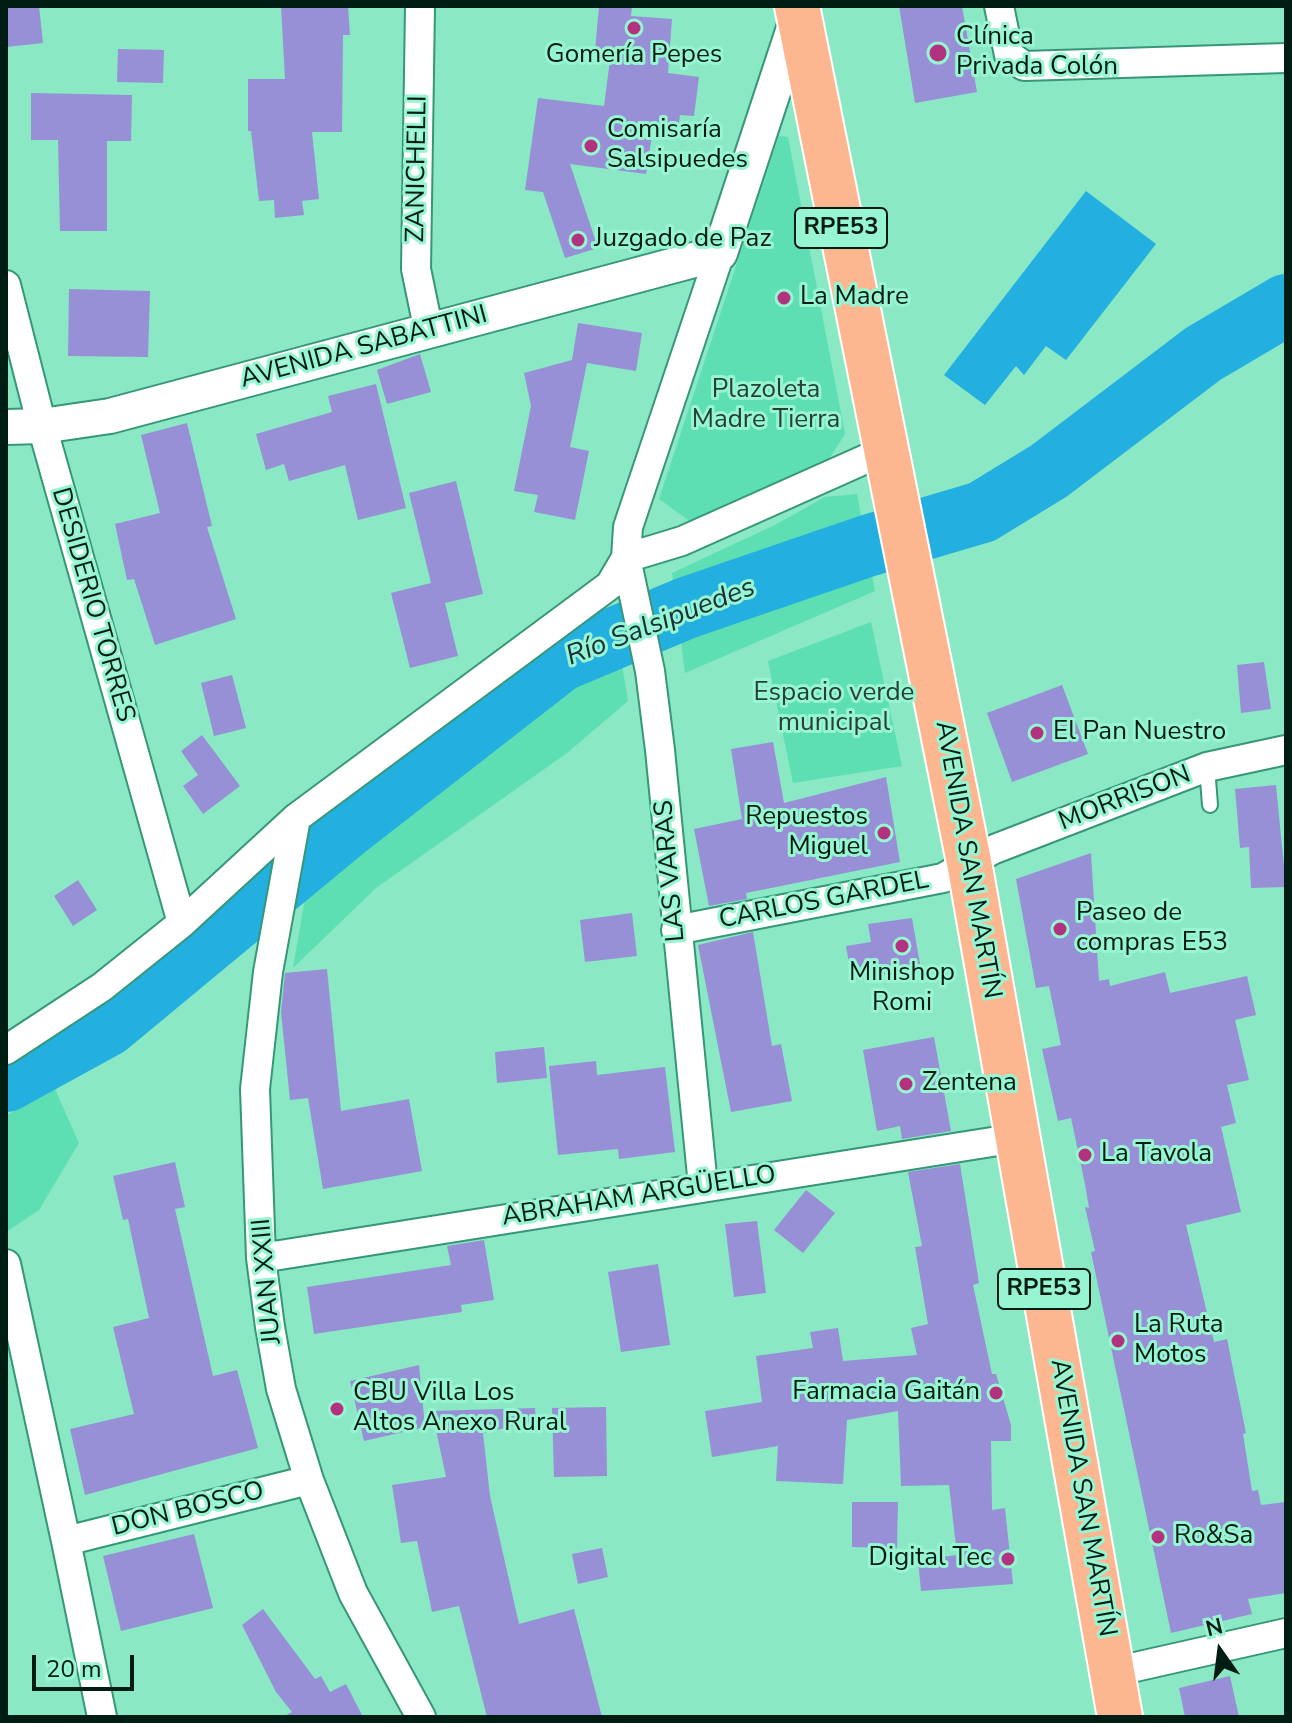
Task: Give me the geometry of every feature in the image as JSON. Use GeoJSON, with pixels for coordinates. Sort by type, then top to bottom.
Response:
{"type":"FeatureCollection","features":[{"type":"Feature","properties":{"kind":"main road","name":"AVENIDA SAN MARTÍN"},"geometry":{"type":"LineString","coordinates":[[798,11],[969,862],[1120,1717]]}},
{"type":"Feature","properties":{"kind":"street","name":"ZANICHELLI"},"geometry":{"type":"LineString","coordinates":[[420,6],[416,269],[429,332]]}},
{"type":"Feature","properties":{"kind":"street"},"geometry":{"type":"LineString","coordinates":[[999,6],[1009,55],[1024,66],[1286,58]]}},
{"type":"Feature","properties":{"kind":"street"},"geometry":{"type":"LineString","coordinates":[[6,1050],[102,987],[294,831],[610,585],[626,558],[628,527],[798,11]]}},
{"type":"Feature","properties":{"kind":"street","name":"AVENIDA SABATTINI"},"geometry":{"type":"LineString","coordinates":[[6,427],[42,426],[110,416],[720,253]]}},
{"type":"Feature","properties":{"kind":"street","name":"DESIDERIO TORRES"},"geometry":{"type":"LineString","coordinates":[[6,285],[42,426],[182,923]]}},
{"type":"Feature","properties":{"kind":"street"},"geometry":{"type":"LineString","coordinates":[[626,558],[682,541],[886,450]]}},
{"type":"Feature","properties":{"kind":"street","name":"LAS VARAS"},"geometry":{"type":"LineString","coordinates":[[626,558],[650,671],[703,1186]]}},
{"type":"Feature","properties":{"kind":"street","name":"MORRISON"},"geometry":{"type":"LineString","coordinates":[[969,862],[1207,767],[1286,750]]}},
{"type":"Feature","properties":{"kind":"street","name":"JUAN XXIII"},"geometry":{"type":"LineString","coordinates":[[294,831],[268,972],[255,1089],[261,1258],[281,1389],[309,1480],[353,1593],[421,1717]]}},
{"type":"Feature","properties":{"kind":"street","name":"CARLOS GARDEL"},"geometry":{"type":"LineString","coordinates":[[676,930],[943,878],[969,862]]}},
{"type":"Feature","properties":{"kind":"street","name":"ABRAHAM ARGÜELLO"},"geometry":{"type":"LineString","coordinates":[[261,1258],[1017,1138]]}},
{"type":"Feature","properties":{"kind":"street"},"geometry":{"type":"LineString","coordinates":[[6,1264],[102,1717]]}},
{"type":"Feature","properties":{"kind":"street","name":"DON BOSCO"},"geometry":{"type":"LineString","coordinates":[[66,1541],[309,1480]]}},
{"type":"Feature","properties":{"kind":"street"},"geometry":{"type":"LineString","coordinates":[[1113,1672],[1286,1633]]}},
{"type":"Feature","properties":{"kind":"lane"},"geometry":{"type":"LineString","coordinates":[[1207,767],[1210,805]]}},
{"type":"Feature","properties":{"kind":"green space","name":"Plazoleta Madre Tierra"},"geometry":{"type":"Polygon","coordinates":[[[779,136],[788,137],[845,434],[829,459],[691,522],[659,499],[779,136]]]}},
{"type":"Feature","properties":{"kind":"green space"},"geometry":{"type":"Polygon","coordinates":[[[857,494],[875,591],[685,673],[672,573],[775,525],[825,497],[857,494]]]}},
{"type":"Feature","properties":{"kind":"green space"},"geometry":{"type":"Polygon","coordinates":[[[607,614],[615,622],[628,701],[567,753],[376,888],[293,968],[317,829],[607,614]]]}},
{"type":"Feature","properties":{"kind":"green space","name":"Espacio verde municipal"},"geometry":{"type":"Polygon","coordinates":[[[871,622],[902,766],[793,783],[768,661],[871,622]]]}},
{"type":"Feature","properties":{"kind":"green space"},"geometry":{"type":"Polygon","coordinates":[[[54,1087],[79,1143],[39,1210],[6,1232],[6,1116],[54,1087]]]}},
{"type":"Feature","properties":{"kind":"water"},"geometry":{"type":"Polygon","coordinates":[[[1086,191],[1156,244],[1066,360],[1046,346],[1024,375],[1016,366],[985,405],[944,375],[1086,191]]]}},
{"type":"Feature","properties":{"kind":"building"},"geometry":{"type":"Polygon","coordinates":[[[6,6],[39,6],[43,43],[6,47],[6,6]]]}},
{"type":"Feature","properties":{"kind":"building"},"geometry":{"type":"Polygon","coordinates":[[[281,6],[348,6],[350,35],[343,35],[342,132],[312,132],[319,199],[302,201],[304,215],[275,218],[274,200],[259,201],[251,131],[248,131],[248,79],[285,79],[281,6]]]}},
{"type":"Feature","properties":{"kind":"building"},"geometry":{"type":"Polygon","coordinates":[[[599,6],[632,6],[631,16],[672,19],[668,73],[699,77],[694,116],[680,115],[677,139],[652,136],[646,174],[570,164],[598,248],[565,258],[543,192],[525,190],[538,98],[604,106],[611,52],[595,51],[599,6]]]}},
{"type":"Feature","properties":{"kind":"building","name":"Clínica Privada Colón"},"geometry":{"type":"Polygon","coordinates":[[[899,6],[962,6],[977,92],[915,103],[899,6]]]}},
{"type":"Feature","properties":{"kind":"building"},"geometry":{"type":"Polygon","coordinates":[[[118,49],[164,50],[163,83],[117,82],[118,49]]]}},
{"type":"Feature","properties":{"kind":"building"},"geometry":{"type":"Polygon","coordinates":[[[31,93],[132,95],[131,141],[107,141],[107,231],[60,231],[58,140],[31,140],[31,93]]]}},
{"type":"Feature","properties":{"kind":"building"},"geometry":{"type":"Polygon","coordinates":[[[69,289],[150,291],[148,357],[68,356],[69,289]]]}},
{"type":"Feature","properties":{"kind":"building"},"geometry":{"type":"Polygon","coordinates":[[[578,323],[642,333],[636,371],[587,363],[570,447],[589,451],[575,520],[534,512],[538,495],[514,491],[531,406],[524,373],[572,360],[578,323]]]}},
{"type":"Feature","properties":{"kind":"building"},"geometry":{"type":"Polygon","coordinates":[[[420,354],[431,392],[387,404],[377,370],[420,354]]]}},
{"type":"Feature","properties":{"kind":"building"},"geometry":{"type":"Polygon","coordinates":[[[376,384],[406,508],[358,520],[345,465],[289,481],[284,464],[266,470],[256,434],[332,412],[328,396],[376,384]]]}},
{"type":"Feature","properties":{"kind":"building"},"geometry":{"type":"Polygon","coordinates":[[[187,423],[212,526],[207,527],[236,619],[155,645],[134,579],[127,580],[115,524],[160,513],[141,435],[187,423]]]}},
{"type":"Feature","properties":{"kind":"building"},"geometry":{"type":"Polygon","coordinates":[[[456,481],[483,594],[445,603],[458,656],[410,668],[391,593],[431,583],[409,493],[456,481]]]}},
{"type":"Feature","properties":{"kind":"building"},"geometry":{"type":"Polygon","coordinates":[[[1264,662],[1271,709],[1241,713],[1237,665],[1264,662]]]}},
{"type":"Feature","properties":{"kind":"building"},"geometry":{"type":"Polygon","coordinates":[[[232,675],[246,728],[214,736],[201,683],[232,675]]]}},
{"type":"Feature","properties":{"kind":"building","name":"El Pan Nuestro"},"geometry":{"type":"Polygon","coordinates":[[[1062,685],[1088,754],[1012,782],[987,713],[1062,685]]]}},
{"type":"Feature","properties":{"kind":"building"},"geometry":{"type":"Polygon","coordinates":[[[202,735],[240,786],[203,814],[183,786],[198,775],[181,751],[202,735]]]}},
{"type":"Feature","properties":{"kind":"building"},"geometry":{"type":"Polygon","coordinates":[[[773,742],[784,803],[886,777],[900,862],[746,893],[747,899],[709,906],[694,829],[742,819],[731,749],[773,742]]]}},
{"type":"Feature","properties":{"kind":"building"},"geometry":{"type":"Polygon","coordinates":[[[1276,785],[1286,887],[1251,888],[1249,847],[1240,848],[1235,789],[1276,785]]]}},
{"type":"Feature","properties":{"kind":"building"},"geometry":{"type":"Polygon","coordinates":[[[1091,853],[1099,981],[1109,979],[1110,986],[1165,972],[1170,993],[1247,976],[1256,1015],[1235,1020],[1249,1080],[1227,1085],[1236,1123],[1221,1127],[1241,1212],[1186,1225],[1214,1342],[1227,1339],[1246,1433],[1243,1434],[1252,1491],[1258,1490],[1261,1505],[1286,1502],[1286,1593],[1248,1599],[1252,1614],[1171,1633],[1091,1252],[1095,1251],[1085,1207],[1089,1208],[1071,1118],[1058,1121],[1042,1049],[1061,1045],[1049,986],[1036,988],[1016,879],[1091,853]]]}},
{"type":"Feature","properties":{"kind":"building"},"geometry":{"type":"Polygon","coordinates":[[[78,880],[97,910],[73,926],[54,896],[78,880]]]}},
{"type":"Feature","properties":{"kind":"building"},"geometry":{"type":"Polygon","coordinates":[[[632,913],[637,956],[585,962],[580,920],[632,913]]]}},
{"type":"Feature","properties":{"kind":"building"},"geometry":{"type":"Polygon","coordinates":[[[912,918],[921,970],[852,980],[846,946],[871,942],[868,924],[912,918]]]}},
{"type":"Feature","properties":{"kind":"building"},"geometry":{"type":"Polygon","coordinates":[[[753,932],[772,1046],[781,1044],[792,1101],[731,1112],[698,945],[753,932]]]}},
{"type":"Feature","properties":{"kind":"building"},"geometry":{"type":"Polygon","coordinates":[[[327,969],[341,1111],[409,1099],[422,1171],[323,1189],[308,1098],[290,1100],[281,1012],[285,973],[327,969]]]}},
{"type":"Feature","properties":{"kind":"building","name":"Zentena"},"geometry":{"type":"Polygon","coordinates":[[[934,1037],[951,1131],[902,1139],[900,1126],[877,1131],[863,1050],[934,1037]]]}},
{"type":"Feature","properties":{"kind":"building"},"geometry":{"type":"Polygon","coordinates":[[[544,1047],[547,1078],[497,1083],[495,1052],[544,1047]]]}},
{"type":"Feature","properties":{"kind":"building"},"geometry":{"type":"Polygon","coordinates":[[[596,1061],[597,1075],[665,1067],[675,1152],[619,1159],[618,1149],[558,1155],[549,1066],[596,1061]]]}},
{"type":"Feature","properties":{"kind":"building"},"geometry":{"type":"Polygon","coordinates":[[[175,1162],[185,1207],[175,1209],[213,1376],[237,1370],[258,1448],[85,1495],[70,1429],[134,1414],[113,1327],[149,1318],[128,1219],[123,1220],[113,1176],[175,1162]]]}},
{"type":"Feature","properties":{"kind":"building"},"geometry":{"type":"Polygon","coordinates":[[[960,1164],[979,1283],[973,1285],[992,1374],[996,1374],[1011,1425],[1011,1441],[991,1441],[992,1510],[1005,1508],[1013,1584],[921,1591],[918,1560],[957,1555],[949,1485],[901,1486],[898,1411],[847,1420],[843,1484],[776,1481],[778,1446],[712,1457],[705,1411],[762,1402],[756,1356],[813,1348],[810,1332],[838,1328],[843,1361],[917,1355],[911,1328],[928,1324],[915,1247],[922,1246],[908,1172],[960,1164]]]}},
{"type":"Feature","properties":{"kind":"building"},"geometry":{"type":"Polygon","coordinates":[[[806,1190],[835,1213],[803,1253],[774,1230],[806,1190]]]}},
{"type":"Feature","properties":{"kind":"building"},"geometry":{"type":"Polygon","coordinates":[[[757,1221],[766,1293],[734,1297],[725,1224],[757,1221]]]}},
{"type":"Feature","properties":{"kind":"building"},"geometry":{"type":"Polygon","coordinates":[[[484,1240],[494,1300],[461,1305],[462,1312],[314,1334],[307,1287],[451,1265],[447,1246],[484,1240]]]}},
{"type":"Feature","properties":{"kind":"building"},"geometry":{"type":"Polygon","coordinates":[[[658,1264],[670,1345],[621,1352],[608,1272],[658,1264]]]}},
{"type":"Feature","properties":{"kind":"building"},"geometry":{"type":"Polygon","coordinates":[[[419,1365],[425,1427],[364,1441],[350,1381],[419,1365]]]}},
{"type":"Feature","properties":{"kind":"building"},"geometry":{"type":"Polygon","coordinates":[[[606,1407],[607,1476],[554,1477],[552,1408],[606,1407]]]}},
{"type":"Feature","properties":{"kind":"building"},"geometry":{"type":"Polygon","coordinates":[[[535,1408],[536,1421],[483,1433],[490,1496],[519,1624],[574,1609],[602,1717],[487,1717],[459,1606],[432,1612],[417,1541],[401,1543],[392,1485],[446,1477],[432,1411],[535,1408]]]}},
{"type":"Feature","properties":{"kind":"building"},"geometry":{"type":"Polygon","coordinates":[[[852,1502],[898,1502],[897,1548],[852,1547],[852,1502]]]}},
{"type":"Feature","properties":{"kind":"building"},"geometry":{"type":"Polygon","coordinates":[[[194,1534],[213,1608],[121,1631],[103,1556],[194,1534]]]}},
{"type":"Feature","properties":{"kind":"building"},"geometry":{"type":"Polygon","coordinates":[[[602,1548],[608,1577],[578,1584],[572,1554],[602,1548]]]}},
{"type":"Feature","properties":{"kind":"building"},"geometry":{"type":"Polygon","coordinates":[[[263,1609],[315,1679],[321,1676],[330,1692],[346,1684],[363,1717],[283,1717],[292,1712],[276,1692],[242,1625],[263,1609]]]}},
{"type":"Feature","properties":{"kind":"building"},"geometry":{"type":"Polygon","coordinates":[[[1230,1676],[1239,1717],[1185,1717],[1179,1688],[1230,1676]]]}},
{"type":"Feature","properties":{"kind":"waterway","name":"Río Salsipuedes"},"geometry":{"type":"LineString","coordinates":[[6,1081],[108,1025],[348,826],[560,661],[686,608],[867,546],[982,512],[1049,471],[1203,354],[1286,305]]}},
{"type":"Feature","properties":{"kind":"place","name":"Gomería Pepes"},"geometry":{"type":"Point","coordinates":[634,28]}},
{"type":"Feature","properties":{"kind":"place","name":"Clínica Privada Colón"},"geometry":{"type":"Point","coordinates":[938,53]}},
{"type":"Feature","properties":{"kind":"place","name":"Comisaría Salsipuedes"},"geometry":{"type":"Point","coordinates":[591,146]}},
{"type":"Feature","properties":{"kind":"place","name":"Juzgado de Paz"},"geometry":{"type":"Point","coordinates":[578,240]}},
{"type":"Feature","properties":{"kind":"place","name":"La Madre"},"geometry":{"type":"Point","coordinates":[784,298]}},
{"type":"Feature","properties":{"kind":"place","name":"El Pan Nuestro"},"geometry":{"type":"Point","coordinates":[1037,733]}},
{"type":"Feature","properties":{"kind":"place","name":"Repuestos Miguel"},"geometry":{"type":"Point","coordinates":[884,833]}},
{"type":"Feature","properties":{"kind":"place","name":"Paseo de compras E53"},"geometry":{"type":"Point","coordinates":[1060,929]}},
{"type":"Feature","properties":{"kind":"place","name":"Minishop Romi"},"geometry":{"type":"Point","coordinates":[902,946]}},
{"type":"Feature","properties":{"kind":"place","name":"Zentena"},"geometry":{"type":"Point","coordinates":[906,1084]}},
{"type":"Feature","properties":{"kind":"place","name":"La Tavola"},"geometry":{"type":"Point","coordinates":[1085,1155]}},
{"type":"Feature","properties":{"kind":"place","name":"La Ruta Motos"},"geometry":{"type":"Point","coordinates":[1118,1341]}},
{"type":"Feature","properties":{"kind":"place","name":"Farmacia Gaitán"},"geometry":{"type":"Point","coordinates":[996,1393]}},
{"type":"Feature","properties":{"kind":"place","name":"CBU Villa Los Altos Anexo Rural"},"geometry":{"type":"Point","coordinates":[337,1409]}},
{"type":"Feature","properties":{"kind":"place","name":"Ro&Sa"},"geometry":{"type":"Point","coordinates":[1158,1537]}},
{"type":"Feature","properties":{"kind":"place","name":"Digital Tec"},"geometry":{"type":"Point","coordinates":[1008,1559]}}]}
